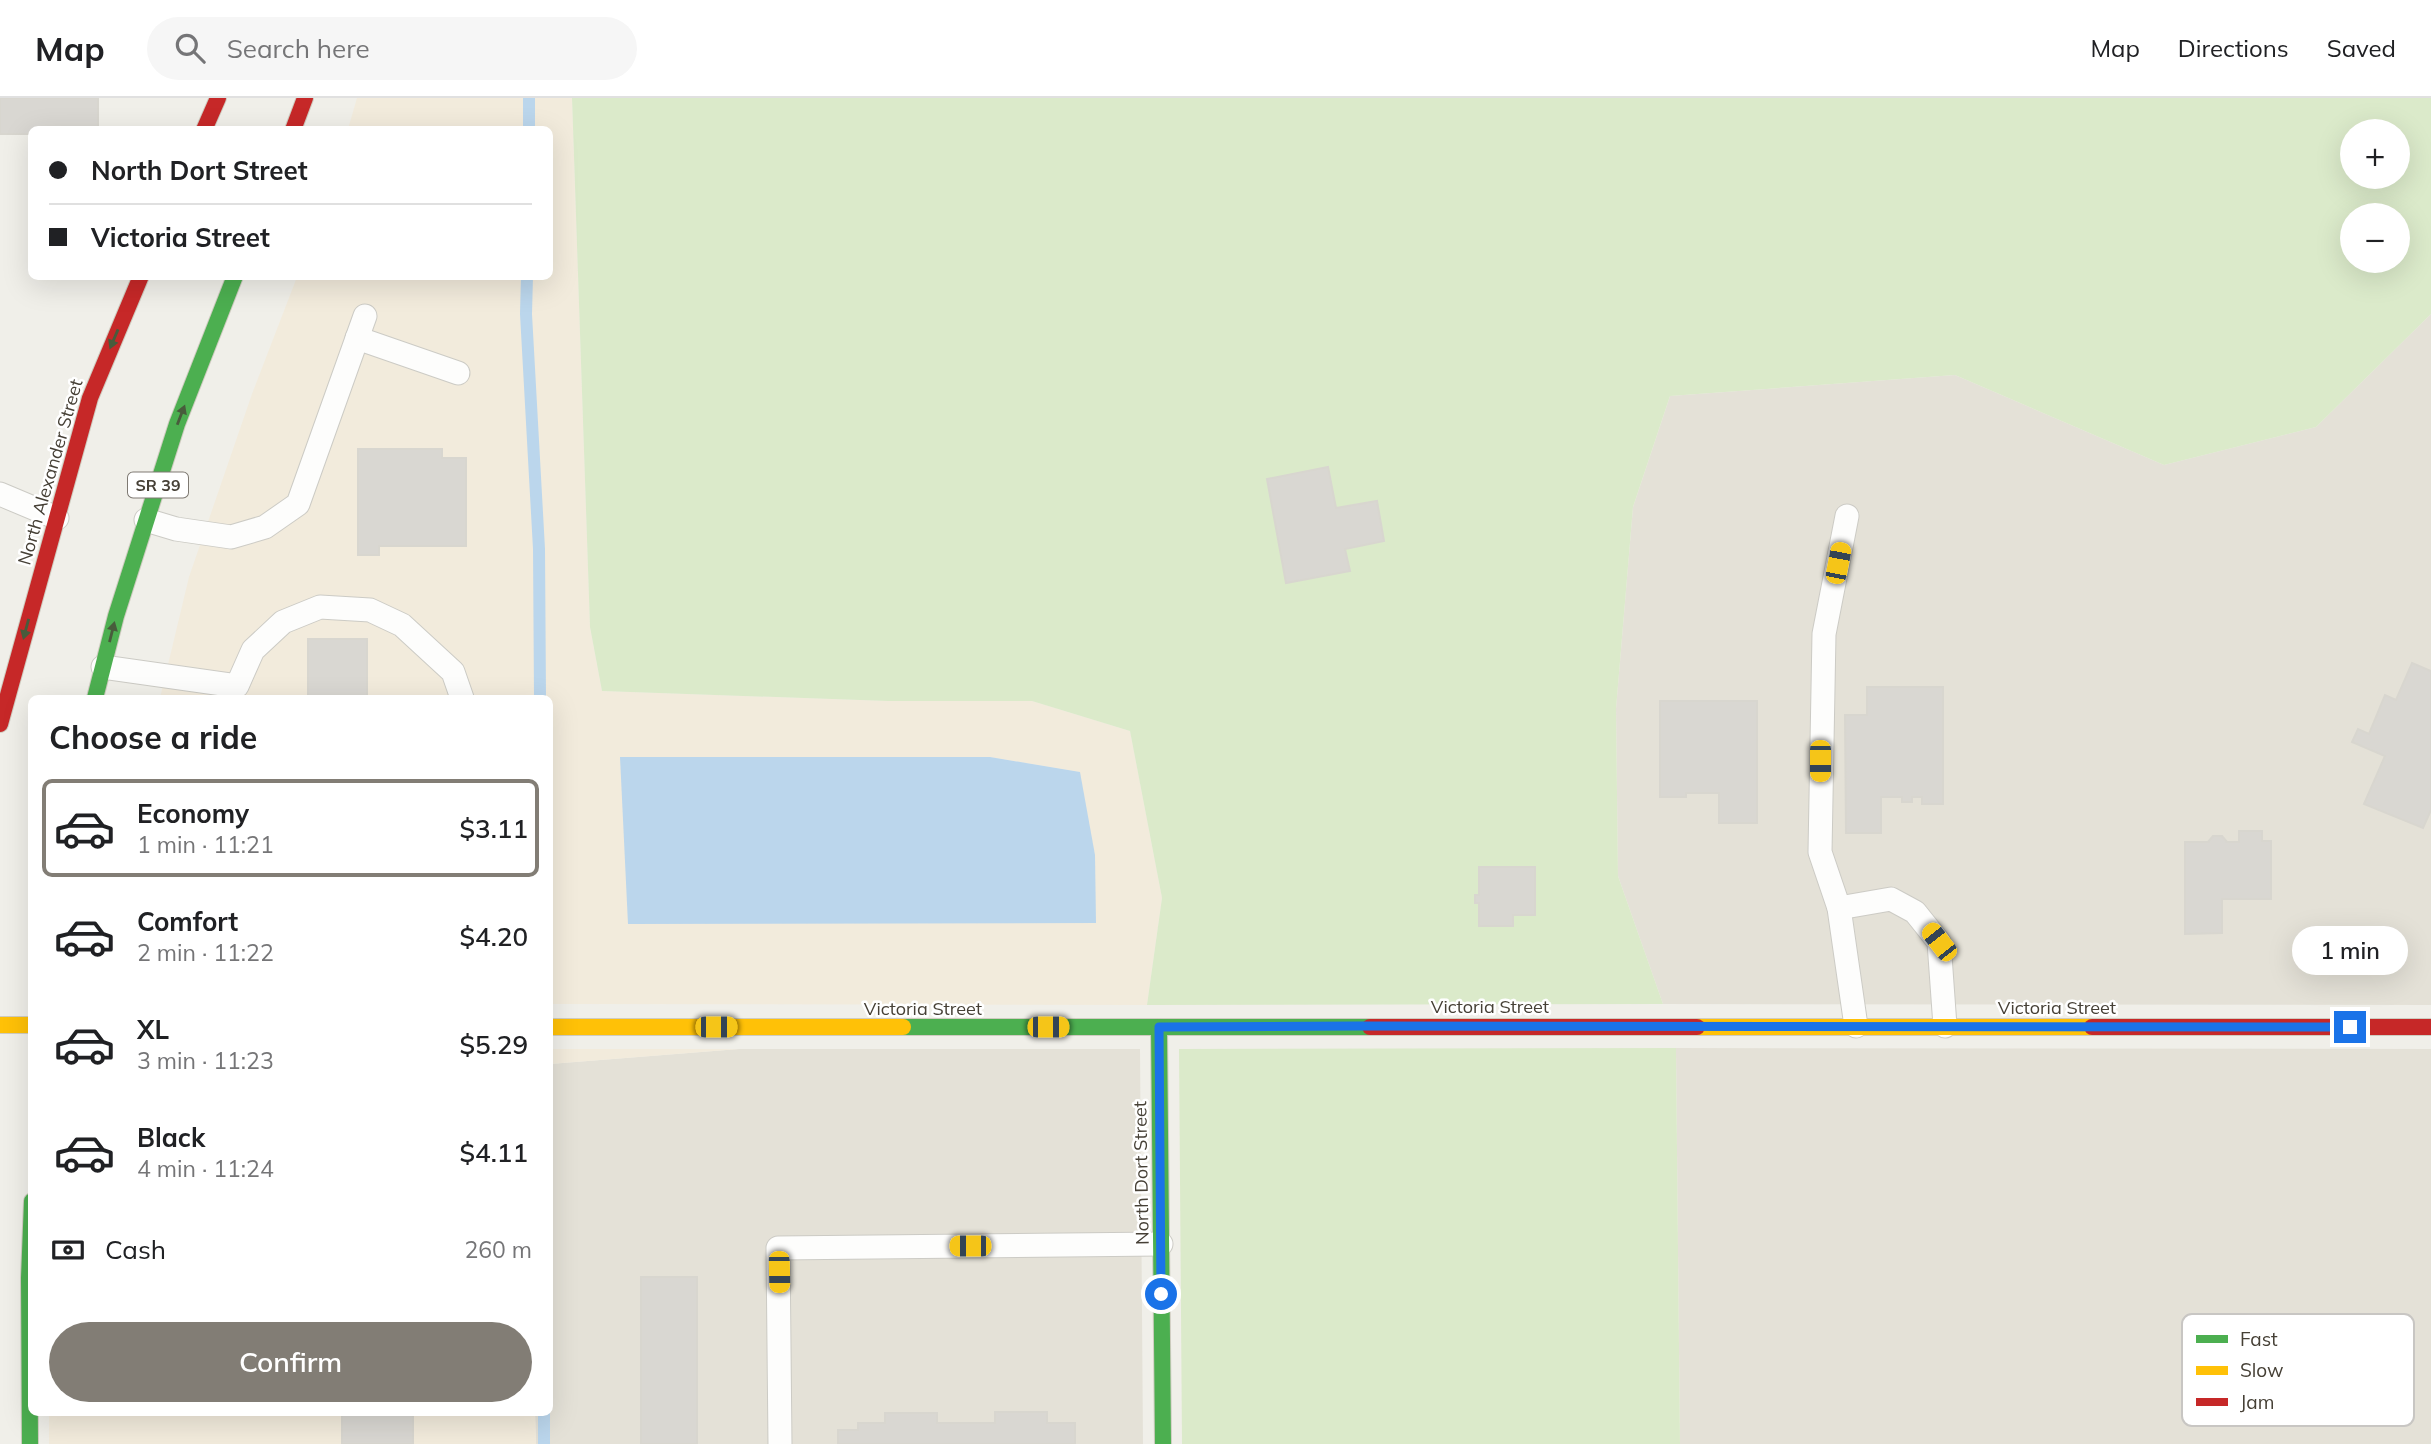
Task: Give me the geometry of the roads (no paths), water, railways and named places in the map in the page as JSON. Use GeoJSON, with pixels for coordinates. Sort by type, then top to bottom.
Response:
{"type":"FeatureCollection","features":[{"type":"Feature","properties":{"kind":"street"},"geometry":{"type":"LineString","coordinates":[[206,126],[218,98]]}},
{"type":"Feature","properties":{"kind":"street"},"geometry":{"type":"LineString","coordinates":[[294,126],[303,99]]}},
{"type":"Feature","properties":{"kind":"street","name":"North Alexander Street"},"geometry":{"type":"LineString","coordinates":[[0,724],[90,398],[139,280]]}},
{"type":"Feature","properties":{"kind":"street","name":"SR 39"},"geometry":{"type":"LineString","coordinates":[[96,695],[116,616],[177,424],[233,280]]}},
{"type":"Feature","properties":{"kind":"street"},"geometry":{"type":"LineString","coordinates":[[0,1025],[28,1025]]}},
{"type":"Feature","properties":{"kind":"street","name":"Victoria Street"},"geometry":{"type":"LineString","coordinates":[[553,1027],[2431,1027]]}},
{"type":"Feature","properties":{"kind":"street","name":"North Dort Street"},"geometry":{"type":"LineString","coordinates":[[1159,1027],[1163,1444]]}},
{"type":"Feature","properties":{"kind":"street"},"geometry":{"type":"LineString","coordinates":[[30,1416],[30,1444]]}},
{"type":"Feature","properties":{"kind":"lane"},"geometry":{"type":"LineString","coordinates":[[146,520],[176,529],[231,537],[265,527],[298,504],[365,316]]}},
{"type":"Feature","properties":{"kind":"lane"},"geometry":{"type":"LineString","coordinates":[[357,338],[458,373]]}},
{"type":"Feature","properties":{"kind":"lane"},"geometry":{"type":"LineString","coordinates":[[0,494],[57,518]]}},
{"type":"Feature","properties":{"kind":"lane"},"geometry":{"type":"LineString","coordinates":[[1847,516],[1824,634],[1820,852],[1839,908],[1856,1026]]}},
{"type":"Feature","properties":{"kind":"lane"},"geometry":{"type":"LineString","coordinates":[[103,667],[237,692],[253,650],[283,622],[320,607],[370,610],[401,625],[453,672],[461,695]]}},
{"type":"Feature","properties":{"kind":"lane"},"geometry":{"type":"LineString","coordinates":[[1839,908],[1891,899],[1915,912],[1939,942],[1945,1026]]}},
{"type":"Feature","properties":{"kind":"lane"},"geometry":{"type":"LineString","coordinates":[[780,1444],[778,1248],[1161,1244]]}},
{"type":"Feature","properties":{"kind":"water"},"geometry":{"type":"Polygon","coordinates":[[[620,757],[990,757],[1080,772],[1095,855],[1096,923],[628,924],[620,757]]]}},
{"type":"Feature","properties":{"kind":"waterway"},"geometry":{"type":"LineString","coordinates":[[529,98],[529,126]]}},
{"type":"Feature","properties":{"kind":"waterway"},"geometry":{"type":"LineString","coordinates":[[527,280],[526,314],[539,549],[540,695]]}},
{"type":"Feature","properties":{"kind":"waterway"},"geometry":{"type":"LineString","coordinates":[[544,1416],[544,1444]]}}]}
